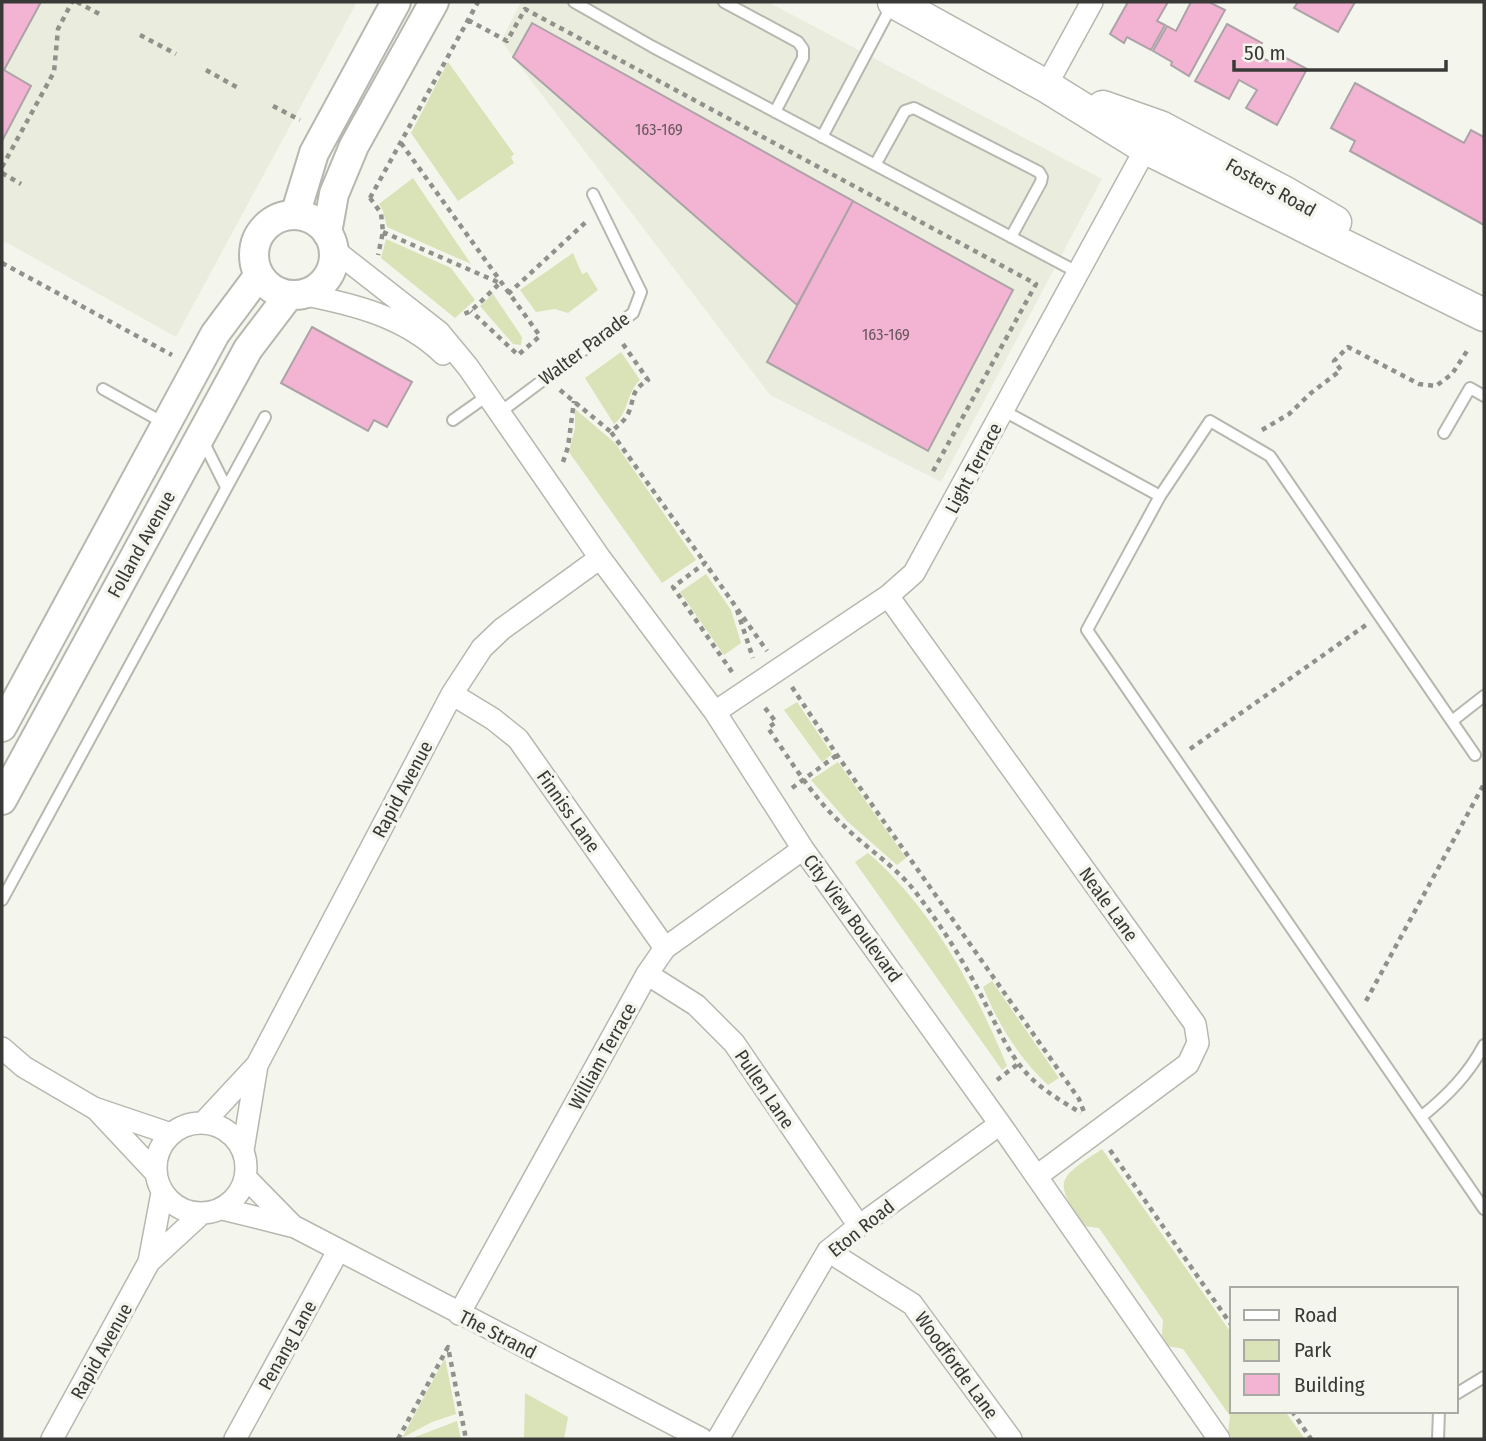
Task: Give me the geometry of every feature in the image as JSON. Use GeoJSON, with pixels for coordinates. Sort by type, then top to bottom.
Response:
{"type":"FeatureCollection","features":[{"type":"Feature","properties":{"kind":"main road","name":"Fosters Road"},"geometry":{"type":"LineString","coordinates":[[894,2],[1046,86],[1146,148],[1484,314]]}},
{"type":"Feature","properties":{"kind":"main road","name":"Fosters Road"},"geometry":{"type":"LineString","coordinates":[[1046,86],[1160,127],[1287,194],[1484,314]]}},
{"type":"Feature","properties":{"kind":"street"},"geometry":{"type":"LineString","coordinates":[[295,215],[314,153],[396,2]]}},
{"type":"Feature","properties":{"kind":"street"},"geometry":{"type":"LineString","coordinates":[[330,241],[313,219],[295,215],[276,219],[266,226],[258,237],[254,262],[259,275],[267,285],[277,291],[295,295],[323,283],[333,261],[330,241],[334,194],[354,146],[433,2]]}},
{"type":"Feature","properties":{"kind":"street"},"geometry":{"type":"LineString","coordinates":[[1046,86],[1092,2]]}},
{"type":"Feature","properties":{"kind":"street","name":"Light Terrace"},"geometry":{"type":"LineString","coordinates":[[715,712],[888,596],[914,573],[929,551],[1146,148]]}},
{"type":"Feature","properties":{"kind":"street","name":"City View Boulevard"},"geometry":{"type":"LineString","coordinates":[[330,241],[439,332],[468,367],[600,558],[715,712],[803,849],[1037,1176],[1219,1439]]}},
{"type":"Feature","properties":{"kind":"street","name":"Folland Avenue"},"geometry":{"type":"LineString","coordinates":[[2,727],[215,334],[259,275]]}},
{"type":"Feature","properties":{"kind":"street","name":"City View Boulevard"},"geometry":{"type":"LineString","coordinates":[[295,295],[352,304],[407,326],[436,347],[493,405]]}},
{"type":"Feature","properties":{"kind":"street","name":"Folland Avenue"},"geometry":{"type":"LineString","coordinates":[[2,800],[248,349],[295,295]]}},
{"type":"Feature","properties":{"kind":"street","name":"Rapid Avenue"},"geometry":{"type":"LineString","coordinates":[[203,1123],[257,1065],[452,694],[482,648],[502,629],[600,558]]}},
{"type":"Feature","properties":{"kind":"street","name":"Neale Lane"},"geometry":{"type":"LineString","coordinates":[[888,596],[1195,1024],[1198,1043],[1188,1064],[1037,1176]]}},
{"type":"Feature","properties":{"kind":"street","name":"Finniss Lane"},"geometry":{"type":"LineString","coordinates":[[452,694],[493,719],[519,739],[665,948]]}},
{"type":"Feature","properties":{"kind":"street","name":"William Terrace"},"geometry":{"type":"LineString","coordinates":[[460,1314],[647,974],[665,948],[803,849]]}},
{"type":"Feature","properties":{"kind":"street","name":"Pullen Lane"},"geometry":{"type":"LineString","coordinates":[[647,974],[696,1005],[734,1044],[859,1226]]}},
{"type":"Feature","properties":{"kind":"street"},"geometry":{"type":"LineString","coordinates":[[2,1048],[24,1067],[94,1108],[171,1134]]}},
{"type":"Feature","properties":{"kind":"street"},"geometry":{"type":"LineString","coordinates":[[2,1060],[24,1067]]}},
{"type":"Feature","properties":{"kind":"street","name":"Rapid Avenue"},"geometry":{"type":"LineString","coordinates":[[243,1150],[257,1065]]}},
{"type":"Feature","properties":{"kind":"street"},"geometry":{"type":"LineString","coordinates":[[94,1108],[155,1172]]}},
{"type":"Feature","properties":{"kind":"street"},"geometry":{"type":"LineString","coordinates":[[203,1123],[227,1131],[243,1150],[246,1164],[246,1178],[233,1201],[223,1209],[201,1214],[186,1212],[172,1205],[162,1193],[155,1172],[156,1158],[162,1144],[171,1134],[192,1124],[203,1123]]}},
{"type":"Feature","properties":{"kind":"street","name":"Eton Road"},"geometry":{"type":"LineString","coordinates":[[718,1439],[828,1251],[1000,1124]]}},
{"type":"Feature","properties":{"kind":"street","name":"The Strand"},"geometry":{"type":"LineString","coordinates":[[246,1178],[295,1227]]}},
{"type":"Feature","properties":{"kind":"street","name":"Rapid Avenue"},"geometry":{"type":"LineString","coordinates":[[52,1439],[149,1262],[162,1193]]}},
{"type":"Feature","properties":{"kind":"street","name":"The Strand"},"geometry":{"type":"LineString","coordinates":[[223,1209],[295,1227],[702,1439]]}},
{"type":"Feature","properties":{"kind":"street","name":"Rapid Avenue"},"geometry":{"type":"LineString","coordinates":[[149,1262],[201,1214]]}},
{"type":"Feature","properties":{"kind":"street","name":"Penang Lane"},"geometry":{"type":"LineString","coordinates":[[235,1439],[338,1251]]}},
{"type":"Feature","properties":{"kind":"street","name":"Woodforde Lane"},"geometry":{"type":"LineString","coordinates":[[828,1251],[912,1304],[1011,1439]]}},
{"type":"Feature","properties":{"kind":"lane"},"geometry":{"type":"LineString","coordinates":[[575,2],[653,47],[1079,273]]}},
{"type":"Feature","properties":{"kind":"lane"},"geometry":{"type":"LineString","coordinates":[[724,2],[798,41],[803,49],[803,58],[775,112]]}},
{"type":"Feature","properties":{"kind":"lane"},"geometry":{"type":"LineString","coordinates":[[822,137],[894,2]]}},
{"type":"Feature","properties":{"kind":"lane"},"geometry":{"type":"LineString","coordinates":[[875,165],[905,111],[914,108],[1039,172],[1041,182],[1011,237]]}},
{"type":"Feature","properties":{"kind":"lane","name":"Walter Parade"},"geometry":{"type":"LineString","coordinates":[[453,420],[493,405],[634,313],[641,292],[593,194]]}},
{"type":"Feature","properties":{"kind":"lane"},"geometry":{"type":"LineString","coordinates":[[1444,433],[1470,388],[1484,396]]}},
{"type":"Feature","properties":{"kind":"lane"},"geometry":{"type":"LineString","coordinates":[[103,389],[166,424]]}},
{"type":"Feature","properties":{"kind":"lane"},"geometry":{"type":"LineString","coordinates":[[1004,411],[1160,496]]}},
{"type":"Feature","properties":{"kind":"lane"},"geometry":{"type":"LineString","coordinates":[[2,900],[6,883],[265,417]]}},
{"type":"Feature","properties":{"kind":"lane"},"geometry":{"type":"LineString","coordinates":[[1475,755],[1270,456],[1210,421],[1160,496],[1087,631],[1484,1209]]}},
{"type":"Feature","properties":{"kind":"lane"},"geometry":{"type":"LineString","coordinates":[[200,436],[226,487]]}},
{"type":"Feature","properties":{"kind":"lane"},"geometry":{"type":"LineString","coordinates":[[1451,721],[1484,696]]}},
{"type":"Feature","properties":{"kind":"lane"},"geometry":{"type":"LineString","coordinates":[[1421,1117],[1465,1077],[1484,1045]]}},
{"type":"Feature","properties":{"kind":"lane"},"geometry":{"type":"LineString","coordinates":[[1458,1393],[1484,1377]]}},
{"type":"Feature","properties":{"kind":"lane"},"geometry":{"type":"LineString","coordinates":[[1438,1439],[1439,1413]]}},
{"type":"Feature","properties":{"kind":"path"},"geometry":{"type":"LineString","coordinates":[[2,167],[54,72],[58,29],[74,2],[103,16]]}},
{"type":"Feature","properties":{"kind":"path"},"geometry":{"type":"LineString","coordinates":[[370,198],[478,2]]}},
{"type":"Feature","properties":{"kind":"path"},"geometry":{"type":"LineString","coordinates":[[468,20],[507,41],[525,9],[1035,284],[932,473]]}},
{"type":"Feature","properties":{"kind":"path"},"geometry":{"type":"LineString","coordinates":[[140,35],[176,54]]}},
{"type":"Feature","properties":{"kind":"path"},"geometry":{"type":"LineString","coordinates":[[206,70],[240,89]]}},
{"type":"Feature","properties":{"kind":"path"},"geometry":{"type":"LineString","coordinates":[[273,106],[300,121]]}},
{"type":"Feature","properties":{"kind":"path"},"geometry":{"type":"LineString","coordinates":[[401,143],[540,336],[518,355],[471,311]]}},
{"type":"Feature","properties":{"kind":"path"},"geometry":{"type":"LineString","coordinates":[[2,173],[21,184]]}},
{"type":"Feature","properties":{"kind":"path"},"geometry":{"type":"LineString","coordinates":[[359,197],[370,198],[381,213],[383,232],[380,250],[375,259]]}},
{"type":"Feature","properties":{"kind":"path"},"geometry":{"type":"LineString","coordinates":[[508,294],[600,209]]}},
{"type":"Feature","properties":{"kind":"path"},"geometry":{"type":"LineString","coordinates":[[383,232],[500,283]]}},
{"type":"Feature","properties":{"kind":"path"},"geometry":{"type":"LineString","coordinates":[[2,263],[172,355]]}},
{"type":"Feature","properties":{"kind":"path"},"geometry":{"type":"LineString","coordinates":[[464,314],[471,311],[500,283]]}},
{"type":"Feature","properties":{"kind":"path"},"geometry":{"type":"LineString","coordinates":[[611,350],[622,342],[648,380],[634,392],[624,421],[611,432]]}},
{"type":"Feature","properties":{"kind":"path"},"geometry":{"type":"LineString","coordinates":[[1251,430],[1264,430],[1289,414],[1341,370],[1334,361],[1348,347],[1419,384],[1436,386],[1452,374],[1467,351]]}},
{"type":"Feature","properties":{"kind":"path"},"geometry":{"type":"LineString","coordinates":[[569,382],[558,389],[611,432],[753,628],[837,755],[1079,1099],[1086,1116],[1049,1092],[1018,1063],[954,946],[915,892],[895,870],[828,810],[768,728],[775,722],[737,670],[733,674],[673,587],[705,563]]}},
{"type":"Feature","properties":{"kind":"path"},"geometry":{"type":"LineString","coordinates":[[563,463],[568,447],[574,401]]}},
{"type":"Feature","properties":{"kind":"path"},"geometry":{"type":"LineString","coordinates":[[734,605],[753,659]]}},
{"type":"Feature","properties":{"kind":"path"},"geometry":{"type":"LineString","coordinates":[[1184,754],[1379,615]]}},
{"type":"Feature","properties":{"kind":"path"},"geometry":{"type":"LineString","coordinates":[[782,795],[837,755]]}},
{"type":"Feature","properties":{"kind":"path"},"geometry":{"type":"LineString","coordinates":[[1365,1002],[1484,784]]}},
{"type":"Feature","properties":{"kind":"path"},"geometry":{"type":"LineString","coordinates":[[988,1087],[1018,1063]]}},
{"type":"Feature","properties":{"kind":"path"},"geometry":{"type":"LineString","coordinates":[[1097,1131],[1230,1323]]}},
{"type":"Feature","properties":{"kind":"path"},"geometry":{"type":"LineString","coordinates":[[398,1439],[448,1346],[466,1439]]}},
{"type":"Feature","properties":{"kind":"path"},"geometry":{"type":"LineString","coordinates":[[1293,1413],[1311,1439]]}},
{"type":"Feature","properties":{"kind":"shaded area"},"geometry":{"type":"Polygon","coordinates":[[[2,2],[357,2],[176,337],[2,240],[2,2]]]}},
{"type":"Feature","properties":{"kind":"shaded area"},"geometry":{"type":"Polygon","coordinates":[[[521,2],[768,2],[1102,179],[941,482],[770,395],[501,41],[521,2]]]}},
{"type":"Feature","properties":{"kind":"green space"},"geometry":{"type":"Polygon","coordinates":[[[448,62],[514,154],[511,157],[514,163],[458,201],[411,133],[448,62]]]}},
{"type":"Feature","properties":{"kind":"green space"},"geometry":{"type":"Polygon","coordinates":[[[413,178],[471,264],[387,227],[379,204],[413,178]]]}},
{"type":"Feature","properties":{"kind":"green space"},"geometry":{"type":"Polygon","coordinates":[[[386,239],[451,268],[475,300],[455,318],[381,258],[386,239]]]}},
{"type":"Feature","properties":{"kind":"green space"},"geometry":{"type":"Polygon","coordinates":[[[573,253],[582,274],[587,272],[598,290],[568,313],[555,309],[536,312],[520,290],[573,253]]]}},
{"type":"Feature","properties":{"kind":"green space"},"geometry":{"type":"Polygon","coordinates":[[[493,294],[522,337],[521,345],[513,344],[480,306],[493,294]]]}},
{"type":"Feature","properties":{"kind":"green space"},"geometry":{"type":"Polygon","coordinates":[[[621,352],[640,380],[614,424],[585,378],[621,352]]]}},
{"type":"Feature","properties":{"kind":"green space"},"geometry":{"type":"Polygon","coordinates":[[[575,409],[615,443],[696,560],[662,583],[569,452],[575,428],[575,409]]]}},
{"type":"Feature","properties":{"kind":"green space"},"geometry":{"type":"Polygon","coordinates":[[[706,574],[731,610],[741,643],[724,655],[680,592],[706,574]]]}},
{"type":"Feature","properties":{"kind":"green space"},"geometry":{"type":"Polygon","coordinates":[[[797,702],[832,754],[822,762],[784,710],[797,702]]]}},
{"type":"Feature","properties":{"kind":"green space"},"geometry":{"type":"Polygon","coordinates":[[[838,762],[906,858],[897,865],[847,821],[811,780],[838,762]]]}},
{"type":"Feature","properties":{"kind":"green space"},"geometry":{"type":"Polygon","coordinates":[[[868,853],[912,899],[950,951],[981,1008],[1007,1066],[1002,1070],[855,862],[868,853]]]}},
{"type":"Feature","properties":{"kind":"green space"},"geometry":{"type":"Polygon","coordinates":[[[992,981],[1059,1078],[1048,1085],[1010,1040],[995,1014],[983,987],[992,981]]]}},
{"type":"Feature","properties":{"kind":"green space"},"geometry":{"type":"Polygon","coordinates":[[[1102,1149],[1230,1331],[1230,1413],[1286,1413],[1305,1439],[1233,1439],[1228,1432],[1230,1416],[1183,1349],[1168,1346],[1162,1335],[1163,1320],[1099,1228],[1084,1226],[1067,1198],[1064,1181],[1076,1167],[1102,1149]]]}},
{"type":"Feature","properties":{"kind":"green space"},"geometry":{"type":"Polygon","coordinates":[[[445,1358],[456,1414],[432,1422],[402,1438],[445,1358]]]}},
{"type":"Feature","properties":{"kind":"green space"},"geometry":{"type":"Polygon","coordinates":[[[525,1393],[568,1417],[564,1439],[524,1439],[525,1393]]]}},
{"type":"Feature","properties":{"kind":"green space"},"geometry":{"type":"Polygon","coordinates":[[[457,1421],[461,1439],[410,1439],[457,1421]]]}},
{"type":"Feature","properties":{"kind":"building"},"geometry":{"type":"Polygon","coordinates":[[[2,2],[41,2],[4,70],[31,86],[2,141],[2,2]]]}},
{"type":"Feature","properties":{"kind":"building"},"geometry":{"type":"Polygon","coordinates":[[[1128,2],[1168,2],[1157,21],[1165,25],[1151,50],[1127,37],[1124,43],[1110,34],[1128,2]]]}},
{"type":"Feature","properties":{"kind":"building"},"geometry":{"type":"Polygon","coordinates":[[[1191,2],[1209,2],[1225,10],[1189,76],[1153,51],[1167,26],[1176,31],[1191,2]]]}},
{"type":"Feature","properties":{"kind":"building"},"geometry":{"type":"Polygon","coordinates":[[[1298,2],[1355,2],[1338,32],[1294,8],[1298,2]]]}},
{"type":"Feature","properties":{"kind":"building"},"geometry":{"type":"Polygon","coordinates":[[[532,23],[853,201],[797,305],[513,57],[532,23]]]}},
{"type":"Feature","properties":{"kind":"building"},"geometry":{"type":"Polygon","coordinates":[[[1227,24],[1262,43],[1255,54],[1270,62],[1275,52],[1307,69],[1277,125],[1246,108],[1257,90],[1239,80],[1229,99],[1195,81],[1227,24]]]}},
{"type":"Feature","properties":{"kind":"building"},"geometry":{"type":"Polygon","coordinates":[[[1355,83],[1464,143],[1471,130],[1484,137],[1484,225],[1350,151],[1355,141],[1331,128],[1355,83]]]}},
{"type":"Feature","properties":{"kind":"building"},"geometry":{"type":"Polygon","coordinates":[[[853,201],[1013,290],[928,451],[767,362],[853,201]]]}},
{"type":"Feature","properties":{"kind":"building"},"geometry":{"type":"Polygon","coordinates":[[[312,327],[412,382],[387,427],[374,420],[368,431],[281,383],[312,327]]]}}]}
